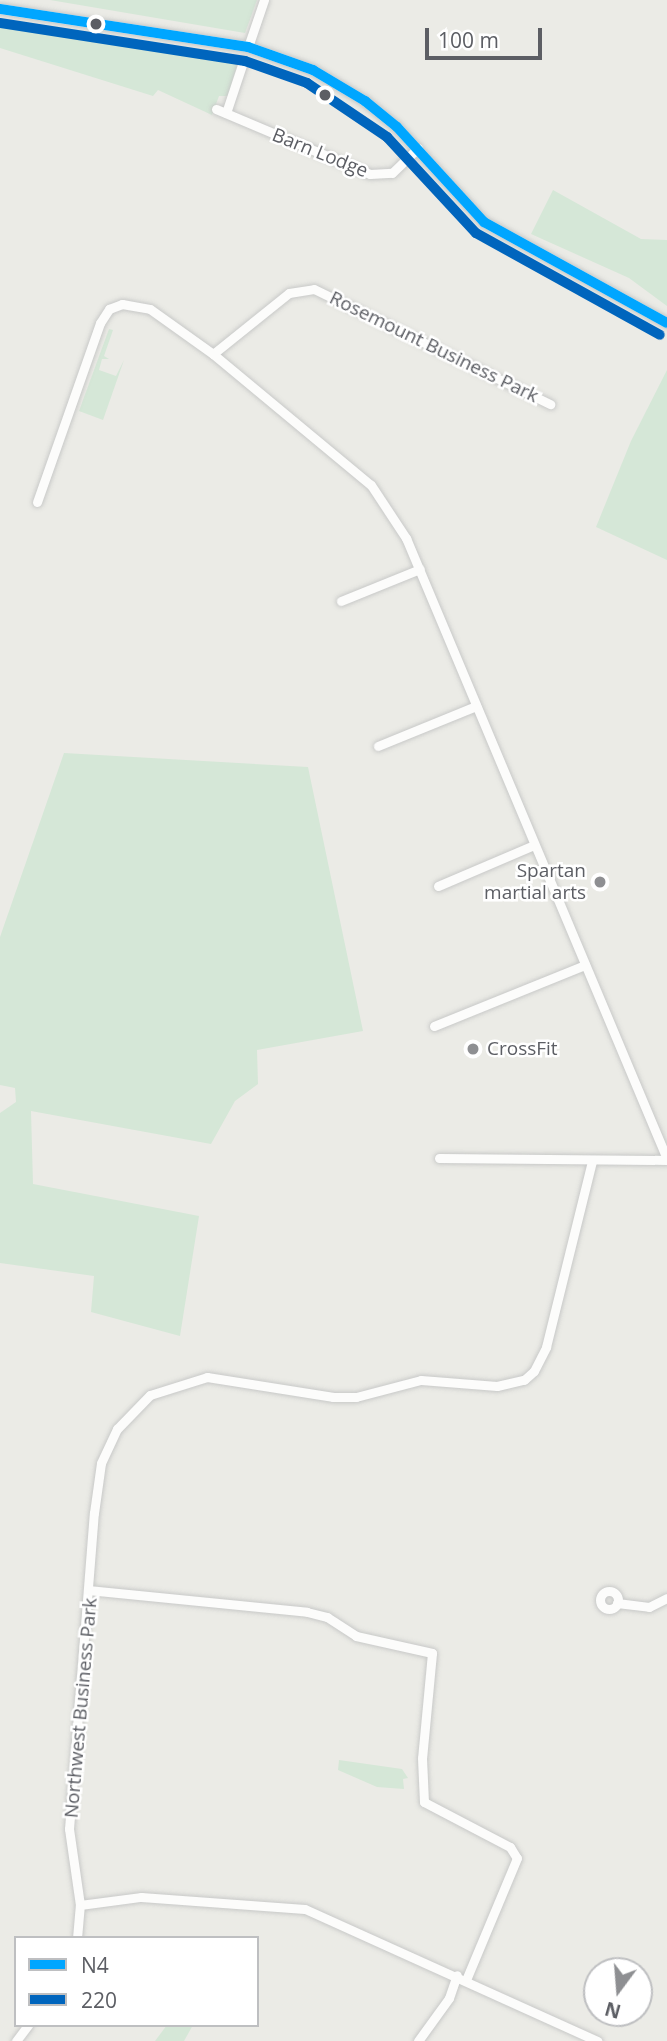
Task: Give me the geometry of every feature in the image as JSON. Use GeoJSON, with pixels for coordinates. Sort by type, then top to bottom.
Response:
{"type":"FeatureCollection","features":[{"type":"Feature","properties":{"kind":"street"},"geometry":{"type":"LineString","coordinates":[[248,47],[264,0]]}},
{"type":"Feature","properties":{"kind":"street"},"geometry":{"type":"LineString","coordinates":[[0,9],[248,47],[339,84],[365,101],[418,148],[484,222],[667,323]]}},
{"type":"Feature","properties":{"kind":"street"},"geometry":{"type":"LineString","coordinates":[[226,113],[243,62]]}},
{"type":"Feature","properties":{"kind":"street","name":"Barn Lodge"},"geometry":{"type":"LineString","coordinates":[[216,108],[370,174],[392,173],[418,148]]}},
{"type":"Feature","properties":{"kind":"street","name":"Rosemount Business Park"},"geometry":{"type":"LineString","coordinates":[[213,354],[289,293],[314,289],[550,404]]}},
{"type":"Feature","properties":{"kind":"street"},"geometry":{"type":"LineString","coordinates":[[37,502],[100,323],[109,309],[122,304],[143,306],[213,354],[363,477],[396,519],[420,569],[667,1160],[439,1158]]}},
{"type":"Feature","properties":{"kind":"street"},"geometry":{"type":"LineString","coordinates":[[341,601],[420,569]]}},
{"type":"Feature","properties":{"kind":"street"},"geometry":{"type":"LineString","coordinates":[[378,746],[476,706]]}},
{"type":"Feature","properties":{"kind":"street"},"geometry":{"type":"LineString","coordinates":[[438,886],[534,845]]}},
{"type":"Feature","properties":{"kind":"street"},"geometry":{"type":"LineString","coordinates":[[434,1026],[585,965]]}},
{"type":"Feature","properties":{"kind":"street"},"geometry":{"type":"LineString","coordinates":[[88,1590],[97,1479],[107,1446],[136,1406],[167,1386],[224,1378],[356,1397],[421,1380],[504,1385],[534,1371],[546,1347],[592,1161]]}},
{"type":"Feature","properties":{"kind":"street","name":"Northwest Business Park"},"geometry":{"type":"LineString","coordinates":[[77,1936],[80,1905],[69,1829],[88,1590],[307,1612],[327,1617],[356,1636],[432,1653],[422,1758],[424,1802],[438,1814],[510,1847],[517,1858],[461,1978]]}},
{"type":"Feature","properties":{"kind":"street"},"geometry":{"type":"LineString","coordinates":[[617,1603],[649,1608],[667,1598]]}},
{"type":"Feature","properties":{"kind":"street"},"geometry":{"type":"LineString","coordinates":[[80,1905],[141,1896],[305,1909],[598,2041]]}},
{"type":"Feature","properties":{"kind":"street"},"geometry":{"type":"LineString","coordinates":[[418,2041],[461,1978]]}},
{"type":"Feature","properties":{"kind":"street"},"geometry":{"type":"LineString","coordinates":[[16,2041],[27,2027]]}},
{"type":"Feature","properties":{"kind":"green space"},"geometry":{"type":"Polygon","coordinates":[[[50,0],[257,0],[245,33],[50,0]]]}},
{"type":"Feature","properties":{"kind":"green space"},"geometry":{"type":"Polygon","coordinates":[[[0,25],[238,62],[228,96],[219,96],[212,115],[158,90],[153,96],[0,48],[0,25]]]}},
{"type":"Feature","properties":{"kind":"green space"},"geometry":{"type":"Polygon","coordinates":[[[553,190],[641,239],[667,240],[667,306],[629,278],[531,234],[553,190]]]}},
{"type":"Feature","properties":{"kind":"green space"},"geometry":{"type":"Polygon","coordinates":[[[109,329],[113,330],[104,356],[109,359],[102,359],[99,370],[116,376],[124,360],[103,420],[79,411],[109,329]]]}},
{"type":"Feature","properties":{"kind":"green space"},"geometry":{"type":"Polygon","coordinates":[[[667,370],[667,560],[596,527],[631,441],[667,370]]]}},
{"type":"Feature","properties":{"kind":"green space"},"geometry":{"type":"Polygon","coordinates":[[[64,753],[308,767],[363,1031],[257,1050],[258,1084],[235,1101],[211,1144],[31,1111],[33,1184],[199,1216],[180,1336],[91,1312],[94,1276],[0,1263],[0,1113],[16,1102],[15,1088],[0,1085],[0,937],[64,753]]]}},
{"type":"Feature","properties":{"kind":"green space"},"geometry":{"type":"Polygon","coordinates":[[[339,1760],[402,1769],[408,1778],[403,1779],[404,1789],[377,1787],[338,1770],[339,1760]]]}},
{"type":"Feature","properties":{"kind":"green space"},"geometry":{"type":"Polygon","coordinates":[[[166,2027],[192,2027],[184,2041],[155,2041],[166,2027]]]}},
{"type":"Feature","properties":{"kind":"transit line","name":"N4"},"geometry":{"type":"LineString","coordinates":[[0,9],[248,47],[313,70],[365,101],[397,127],[484,222],[667,323]]}},
{"type":"Feature","properties":{"kind":"transit line","name":"220"},"geometry":{"type":"LineString","coordinates":[[0,23],[245,61],[307,83],[387,137],[476,233],[660,335]]}},
{"type":"Feature","properties":{"kind":"place","name":"Spartan martial arts"},"geometry":{"type":"Point","coordinates":[600,882]}},
{"type":"Feature","properties":{"kind":"place","name":"CrossFit"},"geometry":{"type":"Point","coordinates":[473,1049]}}]}
